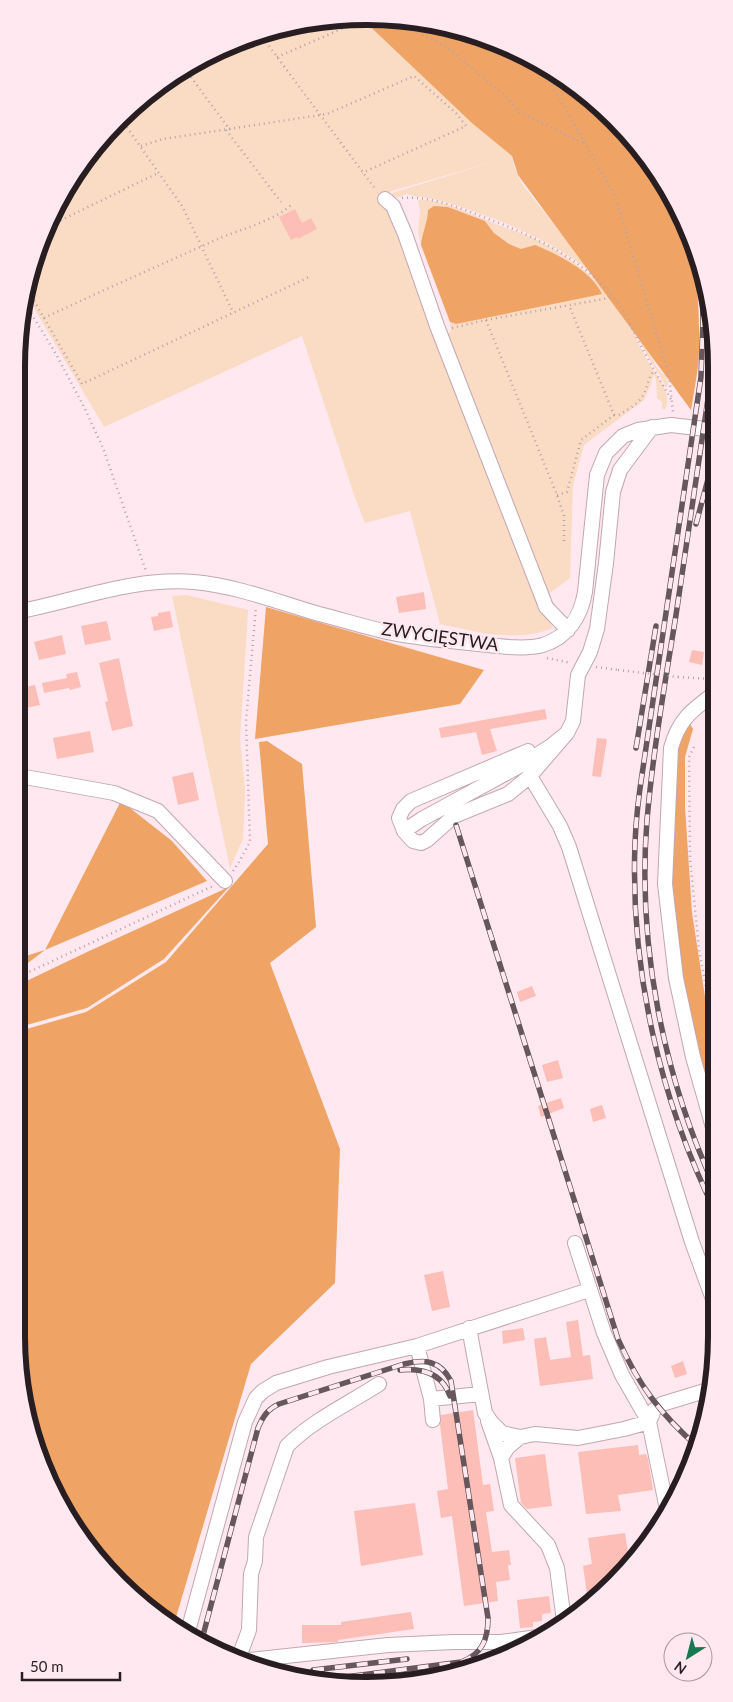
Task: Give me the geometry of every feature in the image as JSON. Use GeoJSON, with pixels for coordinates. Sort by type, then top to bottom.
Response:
{"type":"FeatureCollection","features":[{"type":"Feature","properties":{"kind":"street"},"geometry":{"type":"LineString","coordinates":[[385,199],[393,206],[405,234],[437,326],[546,608],[568,630]]}},
{"type":"Feature","properties":{"kind":"street","name":"ZWYCIĘSTWA"},"geometry":{"type":"LineString","coordinates":[[25,610],[120,587],[148,583],[194,582],[233,589],[393,633],[504,646],[537,646],[552,641],[568,630],[579,615],[584,600],[596,481],[600,464],[610,448],[624,436],[652,427],[670,425],[708,429]]}},
{"type":"Feature","properties":{"kind":"street"},"geometry":{"type":"LineString","coordinates":[[577,697],[566,722],[559,732],[547,742],[491,768],[411,801],[403,809],[399,818],[404,831],[413,841],[421,843],[428,840],[454,816],[508,794],[530,776],[567,733],[573,721],[577,697],[578,675],[590,652],[597,629],[613,492],[620,470],[652,427]]}},
{"type":"Feature","properties":{"kind":"street"},"geometry":{"type":"LineString","coordinates":[[708,698],[684,718],[675,733],[671,748],[665,884],[676,978],[693,1057],[708,1110]]}},
{"type":"Feature","properties":{"kind":"street"},"geometry":{"type":"LineString","coordinates":[[404,831],[422,818],[523,764],[567,733]]}},
{"type":"Feature","properties":{"kind":"street"},"geometry":{"type":"LineString","coordinates":[[530,776],[560,826],[569,847],[692,1242],[708,1286]]}},
{"type":"Feature","properties":{"kind":"street"},"geometry":{"type":"LineString","coordinates":[[25,777],[114,793],[158,811],[225,881]]}},
{"type":"Feature","properties":{"kind":"street"},"geometry":{"type":"LineString","coordinates":[[575,1243],[590,1290],[622,1375],[649,1422],[665,1500]]}},
{"type":"Feature","properties":{"kind":"street"},"geometry":{"type":"LineString","coordinates":[[189,1627],[245,1422],[256,1398],[263,1391],[276,1383],[328,1367],[417,1346],[590,1290]]}},
{"type":"Feature","properties":{"kind":"street"},"geometry":{"type":"LineString","coordinates":[[469,1328],[485,1413],[501,1458],[511,1506],[548,1545],[557,1568],[563,1614]]}},
{"type":"Feature","properties":{"kind":"street"},"geometry":{"type":"LineString","coordinates":[[417,1346],[431,1400],[433,1420]]}},
{"type":"Feature","properties":{"kind":"street"},"geometry":{"type":"LineString","coordinates":[[241,1653],[249,1630],[256,1537],[287,1446],[297,1436],[318,1421],[379,1384]]}},
{"type":"Feature","properties":{"kind":"street"},"geometry":{"type":"LineString","coordinates":[[649,1422],[654,1410],[662,1404],[703,1392]]}},
{"type":"Feature","properties":{"kind":"street"},"geometry":{"type":"LineString","coordinates":[[431,1400],[481,1394]]}},
{"type":"Feature","properties":{"kind":"street"},"geometry":{"type":"LineString","coordinates":[[485,1413],[490,1422],[502,1433],[520,1437],[535,1434],[578,1438],[649,1422]]}},
{"type":"Feature","properties":{"kind":"street"},"geometry":{"type":"LineString","coordinates":[[501,1458],[508,1447],[520,1437]]}},
{"type":"Feature","properties":{"kind":"street"},"geometry":{"type":"LineString","coordinates":[[257,1659],[388,1645],[501,1642],[523,1639]]}},
{"type":"Feature","properties":{"kind":"path"},"geometry":{"type":"LineString","coordinates":[[277,57],[349,26]]}},
{"type":"Feature","properties":{"kind":"path"},"geometry":{"type":"LineString","coordinates":[[410,28],[445,46],[505,96],[519,112],[587,145]]}},
{"type":"Feature","properties":{"kind":"path"},"geometry":{"type":"LineString","coordinates":[[265,41],[362,173],[385,199],[417,197],[445,203],[518,231],[556,250],[594,276],[612,296],[629,322],[672,401]]}},
{"type":"Feature","properties":{"kind":"path"},"geometry":{"type":"LineString","coordinates":[[190,75],[281,202]]}},
{"type":"Feature","properties":{"kind":"path"},"geometry":{"type":"LineString","coordinates":[[141,146],[163,140],[327,114],[414,76],[456,113],[466,126],[362,173]]}},
{"type":"Feature","properties":{"kind":"path"},"geometry":{"type":"LineString","coordinates":[[548,78],[615,196],[669,375],[673,410],[670,425]]}},
{"type":"Feature","properties":{"kind":"path"},"geometry":{"type":"LineString","coordinates":[[125,125],[182,206],[233,312]]}},
{"type":"Feature","properties":{"kind":"path"},"geometry":{"type":"LineString","coordinates":[[57,222],[158,172]]}},
{"type":"Feature","properties":{"kind":"path"},"geometry":{"type":"LineString","coordinates":[[44,318],[276,215],[293,203]]}},
{"type":"Feature","properties":{"kind":"path"},"geometry":{"type":"LineString","coordinates":[[32,298],[82,384],[309,277]]}},
{"type":"Feature","properties":{"kind":"path"},"geometry":{"type":"LineString","coordinates":[[450,328],[612,296]]}},
{"type":"Feature","properties":{"kind":"path"},"geometry":{"type":"LineString","coordinates":[[568,305],[614,415]]}},
{"type":"Feature","properties":{"kind":"path"},"geometry":{"type":"LineString","coordinates":[[30,311],[56,354],[103,448],[144,564],[148,583]]}},
{"type":"Feature","properties":{"kind":"path"},"geometry":{"type":"LineString","coordinates":[[486,320],[557,495],[564,516],[564,544]]}},
{"type":"Feature","properties":{"kind":"path"},"geometry":{"type":"LineString","coordinates":[[557,495],[567,492],[581,440],[614,415],[619,415],[638,403],[655,370]]}},
{"type":"Feature","properties":{"kind":"path"},"geometry":{"type":"LineString","coordinates":[[25,974],[225,881],[239,862],[250,842],[246,721],[254,613],[259,596]]}},
{"type":"Feature","properties":{"kind":"path"},"geometry":{"type":"LineString","coordinates":[[547,658],[613,670],[708,679]]}},
{"type":"Feature","properties":{"kind":"path"},"geometry":{"type":"LineString","coordinates":[[694,747],[689,757],[690,858],[699,949],[708,998]]}},
{"type":"Feature","properties":{"kind":"shaded area"},"geometry":{"type":"Polygon","coordinates":[[[369,25],[473,124],[512,156],[514,167],[522,184],[589,269],[608,286],[625,308],[656,366],[663,374],[666,374],[668,384],[666,388],[614,296],[593,274],[574,260],[508,224],[462,207],[407,194],[400,197],[389,196],[389,194],[496,161],[385,193],[385,205],[466,418],[507,524],[553,628],[525,635],[496,635],[440,624],[410,511],[365,523],[302,336],[104,427],[31,304],[43,257],[60,215],[71,196],[96,159],[125,125],[159,96],[196,71],[215,60],[257,43],[300,32],[344,26],[369,25]]]}},
{"type":"Feature","properties":{"kind":"shaded area"},"geometry":{"type":"Polygon","coordinates":[[[369,25],[411,28],[455,37],[476,43],[518,60],[574,96],[592,110],[623,141],[650,177],[673,215],[695,276],[699,353],[691,410],[518,175],[512,156],[473,124],[369,25]]]}},
{"type":"Feature","properties":{"kind":"shaded area"},"geometry":{"type":"Polygon","coordinates":[[[418,200],[445,204],[526,235],[555,250],[581,268],[615,302],[624,315],[645,357],[660,379],[666,392],[667,405],[664,410],[662,409],[662,402],[657,398],[654,374],[644,400],[584,445],[573,485],[570,578],[546,596],[443,334],[451,332],[450,322],[456,324],[599,287],[581,270],[559,255],[521,249],[509,244],[494,233],[485,221],[448,207],[436,214],[428,222],[421,245],[418,232],[420,212],[418,200]]]}},
{"type":"Feature","properties":{"kind":"shaded area"},"geometry":{"type":"Polygon","coordinates":[[[434,206],[448,207],[485,221],[494,233],[509,244],[521,249],[535,245],[563,258],[590,278],[602,294],[456,324],[450,322],[421,245],[428,210],[434,206]]]}},
{"type":"Feature","properties":{"kind":"shaded area"},"geometry":{"type":"Polygon","coordinates":[[[187,595],[248,610],[240,739],[245,790],[243,839],[230,868],[172,596],[187,595]]]}},
{"type":"Feature","properties":{"kind":"shaded area"},"geometry":{"type":"Polygon","coordinates":[[[266,607],[484,670],[460,704],[255,739],[266,607]]]}},
{"type":"Feature","properties":{"kind":"shaded area"},"geometry":{"type":"Polygon","coordinates":[[[690,724],[693,729],[685,757],[685,807],[692,913],[708,1016],[708,1089],[696,1045],[676,944],[672,862],[671,754],[676,742],[690,724]]]}},
{"type":"Feature","properties":{"kind":"shaded area"},"geometry":{"type":"Polygon","coordinates":[[[267,741],[302,764],[316,927],[270,963],[340,1149],[335,1283],[251,1364],[176,1618],[141,1592],[125,1577],[110,1561],[83,1525],[60,1487],[43,1445],[37,1424],[28,1380],[25,1335],[25,1029],[86,1012],[166,962],[268,844],[259,742],[267,741]]]}},
{"type":"Feature","properties":{"kind":"shaded area"},"geometry":{"type":"Polygon","coordinates":[[[121,801],[172,841],[207,881],[45,950],[121,801]]]}},
{"type":"Feature","properties":{"kind":"shaded area"},"geometry":{"type":"Polygon","coordinates":[[[229,887],[164,959],[87,1008],[25,1025],[25,982],[229,887]]]}},
{"type":"Feature","properties":{"kind":"shaded area"},"geometry":{"type":"Polygon","coordinates":[[[45,950],[25,965],[25,956],[45,950]]]}},
{"type":"Feature","properties":{"kind":"building"},"geometry":{"type":"Polygon","coordinates":[[[295,209],[302,223],[311,218],[317,229],[298,239],[297,237],[291,240],[279,217],[295,209]]]}},
{"type":"Feature","properties":{"kind":"building"},"geometry":{"type":"Polygon","coordinates":[[[424,592],[426,609],[399,613],[396,597],[424,592]]]}},
{"type":"Feature","properties":{"kind":"building"},"geometry":{"type":"Polygon","coordinates":[[[170,611],[173,627],[154,631],[151,617],[158,616],[158,613],[170,611]]]}},
{"type":"Feature","properties":{"kind":"building"},"geometry":{"type":"Polygon","coordinates":[[[107,621],[111,640],[85,645],[81,626],[107,621]]]}},
{"type":"Feature","properties":{"kind":"building"},"geometry":{"type":"Polygon","coordinates":[[[62,635],[66,654],[39,660],[34,642],[62,635]]]}},
{"type":"Feature","properties":{"kind":"building"},"geometry":{"type":"Polygon","coordinates":[[[692,650],[704,652],[702,665],[689,662],[692,650]]]}},
{"type":"Feature","properties":{"kind":"building"},"geometry":{"type":"Polygon","coordinates":[[[119,658],[133,726],[112,731],[105,702],[108,701],[99,663],[119,658]]]}},
{"type":"Feature","properties":{"kind":"building"},"geometry":{"type":"Polygon","coordinates":[[[77,672],[81,687],[44,693],[42,683],[67,678],[66,674],[77,672]]]}},
{"type":"Feature","properties":{"kind":"building"},"geometry":{"type":"Polygon","coordinates":[[[35,685],[40,705],[25,708],[25,687],[35,685]]]}},
{"type":"Feature","properties":{"kind":"building"},"geometry":{"type":"Polygon","coordinates":[[[545,709],[547,719],[490,729],[497,751],[482,755],[476,732],[441,738],[439,728],[545,709]]]}},
{"type":"Feature","properties":{"kind":"building"},"geometry":{"type":"Polygon","coordinates":[[[90,731],[94,752],[57,759],[53,738],[90,731]]]}},
{"type":"Feature","properties":{"kind":"building"},"geometry":{"type":"Polygon","coordinates":[[[597,738],[607,739],[601,777],[592,776],[597,738]]]}},
{"type":"Feature","properties":{"kind":"building"},"geometry":{"type":"Polygon","coordinates":[[[193,772],[199,800],[178,805],[172,777],[193,772]]]}},
{"type":"Feature","properties":{"kind":"building"},"geometry":{"type":"Polygon","coordinates":[[[532,986],[536,996],[520,1002],[517,992],[532,986]]]}},
{"type":"Feature","properties":{"kind":"building"},"geometry":{"type":"Polygon","coordinates":[[[558,1060],[563,1078],[547,1082],[542,1065],[558,1060]]]}},
{"type":"Feature","properties":{"kind":"building"},"geometry":{"type":"Polygon","coordinates":[[[561,1098],[564,1108],[541,1117],[538,1106],[561,1098]]]}},
{"type":"Feature","properties":{"kind":"building"},"geometry":{"type":"Polygon","coordinates":[[[602,1105],[606,1118],[593,1122],[590,1109],[602,1105]]]}},
{"type":"Feature","properties":{"kind":"building"},"geometry":{"type":"Polygon","coordinates":[[[443,1271],[450,1307],[432,1311],[424,1275],[443,1271]]]}},
{"type":"Feature","properties":{"kind":"building"},"geometry":{"type":"Polygon","coordinates":[[[578,1320],[583,1356],[590,1355],[593,1379],[540,1386],[534,1339],[546,1337],[550,1360],[571,1357],[566,1322],[578,1320]]]}},
{"type":"Feature","properties":{"kind":"building"},"geometry":{"type":"Polygon","coordinates":[[[523,1328],[525,1340],[503,1344],[502,1331],[523,1328]]]}},
{"type":"Feature","properties":{"kind":"building"},"geometry":{"type":"Polygon","coordinates":[[[683,1361],[687,1374],[675,1378],[671,1366],[683,1361]]]}},
{"type":"Feature","properties":{"kind":"building"},"geometry":{"type":"Polygon","coordinates":[[[473,1410],[483,1485],[490,1484],[494,1511],[486,1512],[492,1552],[509,1550],[511,1565],[508,1565],[510,1580],[496,1582],[498,1601],[464,1606],[452,1516],[441,1518],[437,1491],[448,1489],[440,1425],[441,1415],[473,1410]]]}},
{"type":"Feature","properties":{"kind":"building"},"geometry":{"type":"Polygon","coordinates":[[[638,1445],[639,1455],[646,1454],[648,1459],[653,1490],[618,1495],[621,1511],[586,1514],[578,1452],[638,1445]]]}},
{"type":"Feature","properties":{"kind":"building"},"geometry":{"type":"Polygon","coordinates":[[[545,1454],[552,1506],[527,1509],[521,1503],[515,1458],[545,1454]]]}},
{"type":"Feature","properties":{"kind":"building"},"geometry":{"type":"Polygon","coordinates":[[[415,1503],[423,1555],[361,1566],[354,1511],[415,1503]]]}},
{"type":"Feature","properties":{"kind":"building"},"geometry":{"type":"Polygon","coordinates":[[[625,1533],[628,1554],[608,1577],[587,1596],[583,1566],[592,1564],[588,1538],[625,1533]]]}},
{"type":"Feature","properties":{"kind":"building"},"geometry":{"type":"Polygon","coordinates":[[[549,1596],[551,1613],[542,1614],[542,1621],[533,1622],[533,1627],[520,1628],[517,1600],[549,1596]]]}},
{"type":"Feature","properties":{"kind":"building"},"geometry":{"type":"Polygon","coordinates":[[[411,1612],[414,1629],[338,1640],[338,1642],[302,1643],[302,1625],[341,1625],[341,1622],[411,1612]]]}},
{"type":"Feature","properties":{"kind":"railway"},"geometry":{"type":"LineString","coordinates":[[703,309],[701,377],[639,796],[635,843],[635,891],[638,939],[644,986],[664,1080],[696,1170],[708,1196]]}},
{"type":"Feature","properties":{"kind":"railway"},"geometry":{"type":"LineString","coordinates":[[708,399],[656,743],[647,820],[645,867],[646,915],[650,962],[658,1009],[668,1056],[681,1102],[708,1171]]}},
{"type":"Feature","properties":{"kind":"railway"},"geometry":{"type":"LineString","coordinates":[[696,524],[708,479]]}},
{"type":"Feature","properties":{"kind":"railway"},"geometry":{"type":"LineString","coordinates":[[636,748],[656,626]]}},
{"type":"Feature","properties":{"kind":"railway"},"geometry":{"type":"LineString","coordinates":[[456,825],[618,1339],[651,1398],[672,1423],[691,1441]]}},
{"type":"Feature","properties":{"kind":"railway"},"geometry":{"type":"LineString","coordinates":[[203,1635],[258,1428],[266,1413],[279,1404],[404,1364],[431,1363],[442,1369],[451,1381],[488,1618],[487,1633],[479,1650],[461,1662],[351,1676]]}},
{"type":"Feature","properties":{"kind":"railway"},"geometry":{"type":"LineString","coordinates":[[400,1370],[423,1371],[436,1377],[442,1382],[450,1396]]}},
{"type":"Feature","properties":{"kind":"railway"},"geometry":{"type":"LineString","coordinates":[[313,1670],[407,1659]]}}]}
